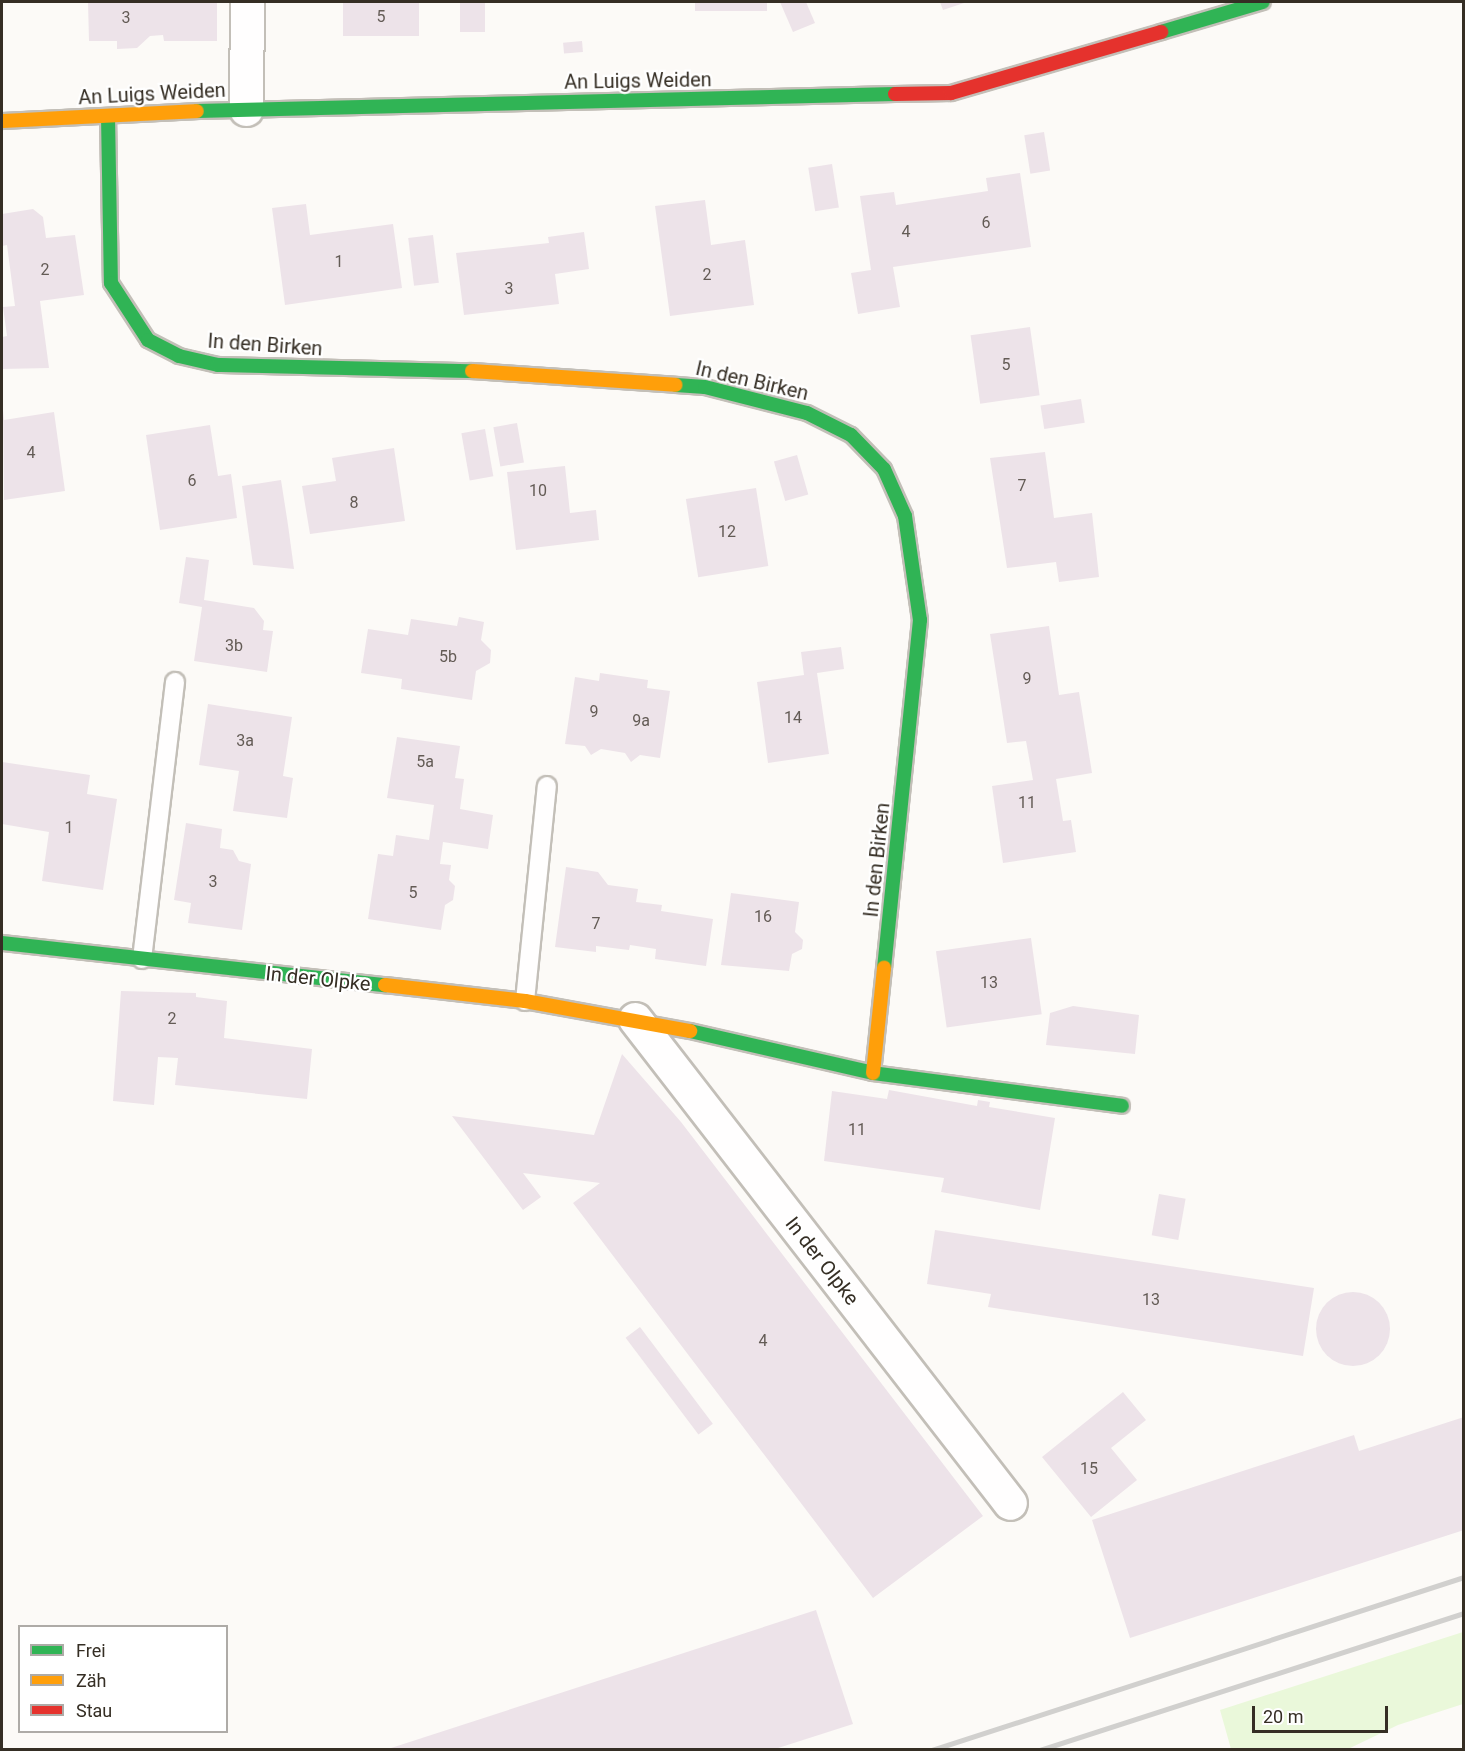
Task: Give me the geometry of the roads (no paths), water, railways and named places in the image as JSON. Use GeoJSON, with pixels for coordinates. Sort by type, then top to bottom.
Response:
{"type":"FeatureCollection","features":[{"type":"Feature","properties":{"kind":"street"},"geometry":{"type":"LineString","coordinates":[[246,109],[247,2]]}},
{"type":"Feature","properties":{"kind":"street","name":"An Luigs Weiden"},"geometry":{"type":"LineString","coordinates":[[2,121],[246,109],[951,93],[1263,2]]}},
{"type":"Feature","properties":{"kind":"street","name":"In den Birken"},"geometry":{"type":"LineString","coordinates":[[108,116],[111,283],[148,340],[179,356],[218,364],[539,373],[705,387],[807,412],[851,435],[884,469],[905,516],[920,620],[873,1073]]}},
{"type":"Feature","properties":{"kind":"street","name":"In der Olpke"},"geometry":{"type":"LineString","coordinates":[[2,943],[525,1001],[635,1019],[873,1073],[1122,1106]]}},
{"type":"Feature","properties":{"kind":"street","name":"In der Olpke"},"geometry":{"type":"LineString","coordinates":[[635,1019],[1010,1503]]}},
{"type":"Feature","properties":{"kind":"lane"},"geometry":{"type":"LineString","coordinates":[[142,959],[175,682]]}},
{"type":"Feature","properties":{"kind":"lane"},"geometry":{"type":"LineString","coordinates":[[525,1001],[547,786]]}},
{"type":"Feature","properties":{"kind":"railway"},"geometry":{"type":"LineString","coordinates":[[932,1750],[1464,1577]]}},
{"type":"Feature","properties":{"kind":"railway"},"geometry":{"type":"LineString","coordinates":[[1040,1750],[1464,1613]]}}]}
